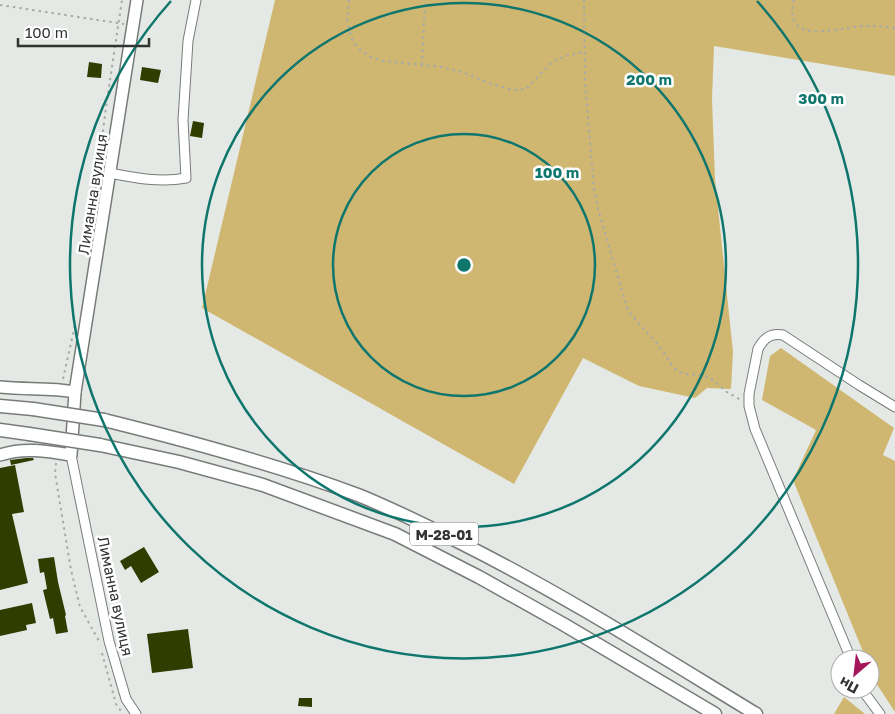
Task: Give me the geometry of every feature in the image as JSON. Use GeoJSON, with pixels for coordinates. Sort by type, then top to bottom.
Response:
{"type":"FeatureCollection","features":[{"type":"Feature","properties":{"kind":"highway","name":"М-28-01"},"geometry":{"type":"LineString","coordinates":[[0,406],[104,420],[192,442],[274,467],[358,496],[413,519],[495,560],[582,608],[756,714]]}},
{"type":"Feature","properties":{"kind":"highway","name":"М-28-01"},"geometry":{"type":"LineString","coordinates":[[0,430],[100,445],[179,462],[263,485],[395,534],[563,624],[715,714]]}},
{"type":"Feature","properties":{"kind":"main road","name":"Лиманна вулиця"},"geometry":{"type":"LineString","coordinates":[[71,455],[75,392],[137,0]]}},
{"type":"Feature","properties":{"kind":"main road"},"geometry":{"type":"LineString","coordinates":[[0,387],[61,389],[75,392]]}},
{"type":"Feature","properties":{"kind":"main road"},"geometry":{"type":"LineString","coordinates":[[0,455],[10,451],[42,450],[71,455]]}},
{"type":"Feature","properties":{"kind":"street"},"geometry":{"type":"LineString","coordinates":[[110,173],[162,181],[186,178],[183,120],[187,50],[196,0]]}},
{"type":"Feature","properties":{"kind":"street"},"geometry":{"type":"LineString","coordinates":[[847,649],[755,430],[749,406],[750,384],[758,350],[765,338],[770,335],[783,335],[859,385],[894,404]]}},
{"type":"Feature","properties":{"kind":"street","name":"Лиманна вулиця"},"geometry":{"type":"LineString","coordinates":[[71,455],[109,641],[126,699],[136,714]]}},
{"type":"Feature","properties":{"kind":"street"},"geometry":{"type":"LineString","coordinates":[[869,699],[880,714]]}},
{"type":"Feature","properties":{"kind":"path"},"geometry":{"type":"LineString","coordinates":[[91,223],[122,0]]}},
{"type":"Feature","properties":{"kind":"path"},"geometry":{"type":"LineString","coordinates":[[422,65],[424,0]]}},
{"type":"Feature","properties":{"kind":"path"},"geometry":{"type":"LineString","coordinates":[[584,0],[586,100],[594,189],[628,312],[660,347],[674,368],[679,372],[702,374],[749,406]]}},
{"type":"Feature","properties":{"kind":"path"},"geometry":{"type":"LineString","coordinates":[[794,0],[792,15],[795,23],[801,29],[812,31],[862,26],[895,28]]}},
{"type":"Feature","properties":{"kind":"path"},"geometry":{"type":"LineString","coordinates":[[349,1],[347,20],[353,42],[369,56],[383,61],[443,67],[514,90],[526,89],[552,62],[566,56],[584,52]]}},
{"type":"Feature","properties":{"kind":"path"},"geometry":{"type":"LineString","coordinates":[[0,5],[133,25]]}},
{"type":"Feature","properties":{"kind":"path"},"geometry":{"type":"LineString","coordinates":[[63,378],[75,323]]}},
{"type":"Feature","properties":{"kind":"path"},"geometry":{"type":"LineString","coordinates":[[57,453],[55,472],[71,570],[80,607],[99,641]]}},
{"type":"Feature","properties":{"kind":"path"},"geometry":{"type":"LineString","coordinates":[[102,650],[116,704],[123,714]]}},
{"type":"Feature","properties":{"kind":"shaded area"},"geometry":{"type":"Polygon","coordinates":[[[275,0],[895,0],[895,76],[714,46],[712,99],[715,179],[733,352],[731,389],[707,388],[695,398],[639,386],[583,358],[514,484],[202,308],[275,0]]]}},
{"type":"Feature","properties":{"kind":"shaded area"},"geometry":{"type":"Polygon","coordinates":[[[781,348],[894,428],[883,455],[895,461],[895,712],[880,689],[880,649],[862,649],[793,480],[816,430],[762,400],[770,356],[781,348]]]}},
{"type":"Feature","properties":{"kind":"shaded area"},"geometry":{"type":"Polygon","coordinates":[[[843,699],[846,699],[865,714],[834,714],[843,699]]]}},
{"type":"Feature","properties":{"kind":"building"},"geometry":{"type":"Polygon","coordinates":[[[89,62],[102,64],[101,78],[87,77],[89,62]]]}},
{"type":"Feature","properties":{"kind":"building"},"geometry":{"type":"Polygon","coordinates":[[[142,67],[161,70],[158,83],[140,80],[142,67]]]}},
{"type":"Feature","properties":{"kind":"building"},"geometry":{"type":"Polygon","coordinates":[[[193,121],[204,123],[202,138],[190,136],[193,121]]]}},
{"type":"Feature","properties":{"kind":"building"},"geometry":{"type":"Polygon","coordinates":[[[33,458],[34,460],[11,465],[10,460],[33,458]]]}},
{"type":"Feature","properties":{"kind":"building"},"geometry":{"type":"Polygon","coordinates":[[[15,465],[24,512],[12,514],[28,583],[0,590],[0,468],[15,465]]]}},
{"type":"Feature","properties":{"kind":"building"},"geometry":{"type":"Polygon","coordinates":[[[144,547],[159,572],[141,583],[131,566],[125,570],[120,561],[144,547]]]}},
{"type":"Feature","properties":{"kind":"building"},"geometry":{"type":"Polygon","coordinates":[[[54,557],[68,632],[56,634],[53,618],[50,619],[43,590],[47,589],[44,572],[40,573],[38,559],[54,557]]]}},
{"type":"Feature","properties":{"kind":"building"},"geometry":{"type":"Polygon","coordinates":[[[32,603],[36,623],[26,625],[27,630],[0,636],[0,610],[32,603]]]}},
{"type":"Feature","properties":{"kind":"building"},"geometry":{"type":"Polygon","coordinates":[[[188,629],[193,668],[152,673],[147,634],[188,629]]]}},
{"type":"Feature","properties":{"kind":"building"},"geometry":{"type":"Polygon","coordinates":[[[299,698],[312,698],[312,707],[298,706],[299,698]]]}}]}
